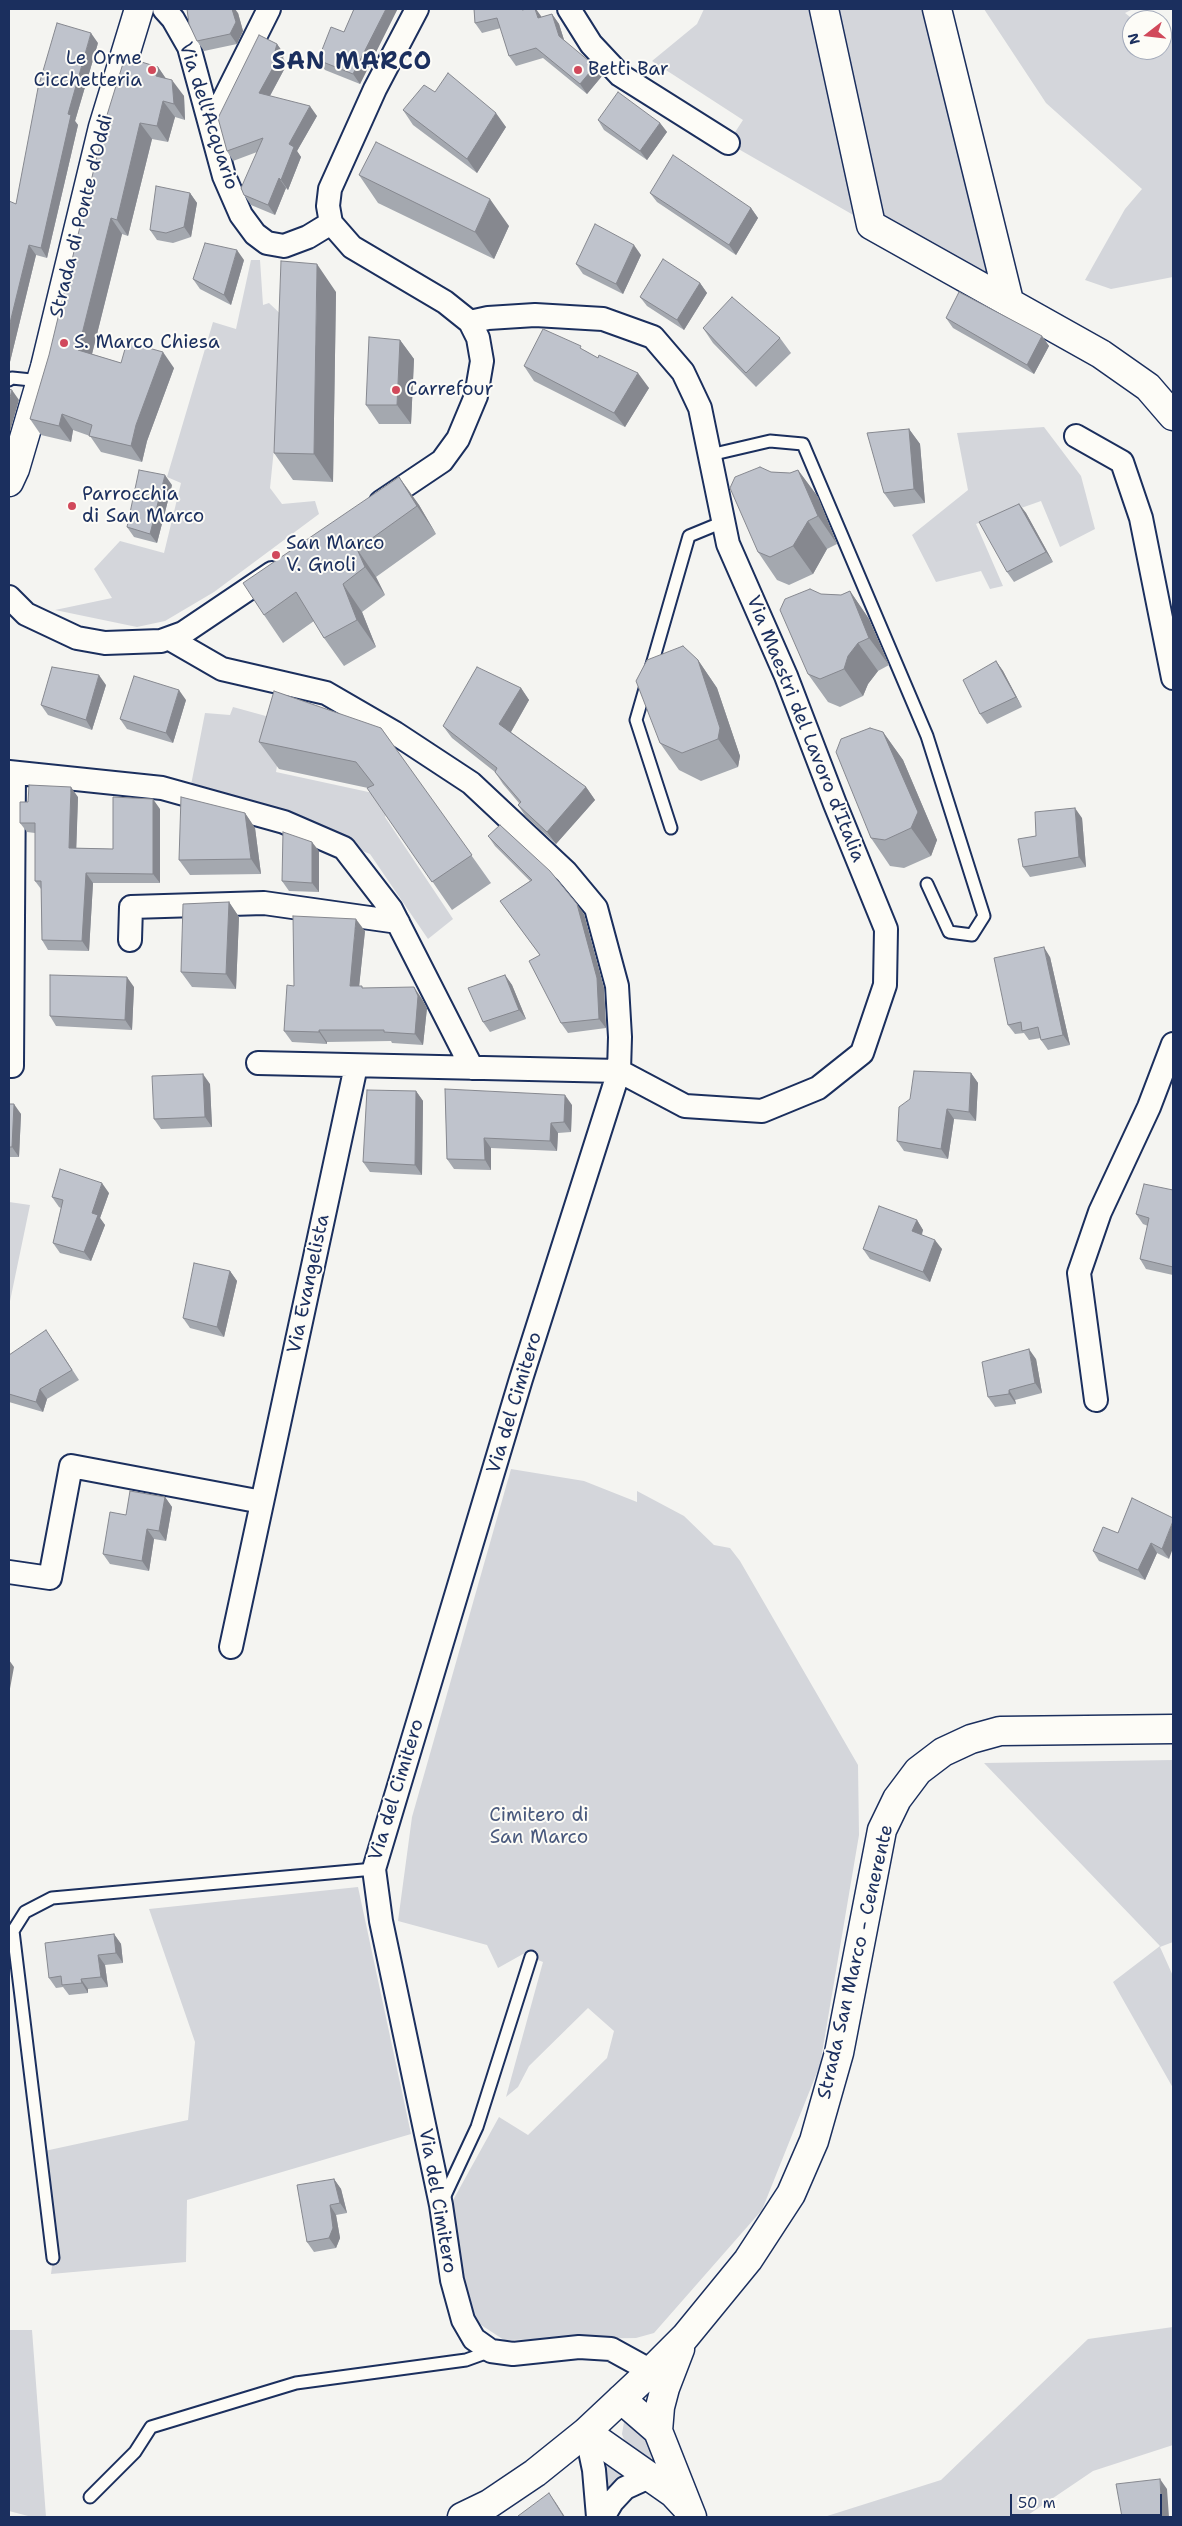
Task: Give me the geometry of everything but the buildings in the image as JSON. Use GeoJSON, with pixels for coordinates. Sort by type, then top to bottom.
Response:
{"type":"FeatureCollection","features":[{"type":"Feature","properties":{"kind":"main road","name":"Strada di Ponte d'Oddi"},"geometry":{"type":"LineString","coordinates":[[9,482],[15,469],[41,381],[103,127],[139,9]]}},
{"type":"Feature","properties":{"kind":"main road"},"geometry":{"type":"LineString","coordinates":[[824,9],[871,225],[1101,354],[1148,388],[1173,416]]}},
{"type":"Feature","properties":{"kind":"main road"},"geometry":{"type":"LineString","coordinates":[[937,9],[1009,301]]}},
{"type":"Feature","properties":{"kind":"main road","name":"Strada San Marco - Cenerente"},"geometry":{"type":"LineString","coordinates":[[462,2517],[489,2504],[535,2473],[586,2432],[651,2371],[685,2337],[748,2260],[791,2194],[814,2141],[839,2053],[882,1830],[897,1799],[918,1771],[950,1749],[971,1739],[1000,1730],[1173,1728]]}},
{"type":"Feature","properties":{"kind":"main road"},"geometry":{"type":"LineString","coordinates":[[649,2477],[661,2438],[660,2407],[665,2388],[685,2337]]}},
{"type":"Feature","properties":{"kind":"main road"},"geometry":{"type":"LineString","coordinates":[[621,2399],[661,2438],[690,2513]]}},
{"type":"Feature","properties":{"kind":"main road"},"geometry":{"type":"LineString","coordinates":[[586,2432],[673,2493],[690,2513]]}},
{"type":"Feature","properties":{"kind":"street","name":"Via dell'Acquario"},"geometry":{"type":"LineString","coordinates":[[164,9],[173,19],[190,47],[224,176],[241,215],[255,234],[267,243],[284,246],[308,237],[331,223]]}},
{"type":"Feature","properties":{"kind":"street"},"geometry":{"type":"LineString","coordinates":[[211,125],[269,9]]}},
{"type":"Feature","properties":{"kind":"street"},"geometry":{"type":"LineString","coordinates":[[366,512],[442,461],[458,439],[476,396],[482,361],[478,338],[470,322],[445,302],[352,247],[331,223],[328,206],[330,188],[380,80],[417,9]]}},
{"type":"Feature","properties":{"kind":"street"},"geometry":{"type":"LineString","coordinates":[[569,9],[591,44],[620,75],[728,143]]}},
{"type":"Feature","properties":{"kind":"street","name":"Via Maestri del Lavoro d'Italia"},"geometry":{"type":"LineString","coordinates":[[470,322],[488,318],[536,314],[603,319],[654,337],[683,372],[700,408],[728,544],[786,676],[886,929],[885,985],[862,1053],[818,1088],[762,1111],[685,1106],[619,1072]]}},
{"type":"Feature","properties":{"kind":"street"},"geometry":{"type":"LineString","coordinates":[[1076,436],[1122,462],[1141,518],[1173,678]]}},
{"type":"Feature","properties":{"kind":"street"},"geometry":{"type":"LineString","coordinates":[[9,597],[26,614],[77,638],[105,643],[170,639],[183,634],[290,561]]}},
{"type":"Feature","properties":{"kind":"street","name":"Via del Cimitero"},"geometry":{"type":"LineString","coordinates":[[170,639],[222,669],[326,693],[395,733],[471,783],[566,872],[596,908],[617,986],[619,1072],[521,1379],[374,1869],[381,1921],[441,2205],[457,2306],[474,2339],[491,2351]]}},
{"type":"Feature","properties":{"kind":"street"},"geometry":{"type":"LineString","coordinates":[[9,1066],[12,1066],[12,773],[162,788],[284,822],[344,848],[390,908],[472,1068]]}},
{"type":"Feature","properties":{"kind":"street"},"geometry":{"type":"LineString","coordinates":[[130,940],[131,907],[264,903],[398,922]]}},
{"type":"Feature","properties":{"kind":"street"},"geometry":{"type":"LineString","coordinates":[[1096,1400],[1079,1273],[1100,1212],[1149,1107],[1173,1044]]}},
{"type":"Feature","properties":{"kind":"street"},"geometry":{"type":"LineString","coordinates":[[258,1063],[619,1072]]}},
{"type":"Feature","properties":{"kind":"street","name":"Via Evangelista"},"geometry":{"type":"LineString","coordinates":[[231,1647],[356,1066]]}},
{"type":"Feature","properties":{"kind":"street"},"geometry":{"type":"LineString","coordinates":[[9,1572],[50,1578],[71,1466],[262,1502]]}},
{"type":"Feature","properties":{"kind":"street"},"geometry":{"type":"LineString","coordinates":[[491,2351],[513,2354],[579,2347],[611,2349],[651,2371]]}},
{"type":"Feature","properties":{"kind":"street"},"geometry":{"type":"LineString","coordinates":[[586,2432],[594,2470],[598,2517]]}},
{"type":"Feature","properties":{"kind":"street"},"geometry":{"type":"LineString","coordinates":[[603,2517],[612,2502],[625,2488],[649,2477]]}},
{"type":"Feature","properties":{"kind":"lane"},"geometry":{"type":"LineString","coordinates":[[9,380],[12,378],[41,381]]}},
{"type":"Feature","properties":{"kind":"lane"},"geometry":{"type":"LineString","coordinates":[[710,455],[770,441],[803,444],[927,736],[984,916],[972,935],[949,932],[927,884]]}},
{"type":"Feature","properties":{"kind":"lane"},"geometry":{"type":"LineString","coordinates":[[671,828],[636,720],[689,536],[723,522]]}},
{"type":"Feature","properties":{"kind":"lane"},"geometry":{"type":"LineString","coordinates":[[53,2258],[13,1930],[24,1912],[52,1898],[374,1869]]}},
{"type":"Feature","properties":{"kind":"lane"},"geometry":{"type":"LineString","coordinates":[[441,2205],[477,2127],[531,1957]]}},
{"type":"Feature","properties":{"kind":"lane"},"geometry":{"type":"LineString","coordinates":[[90,2497],[135,2452],[151,2428],[296,2383],[466,2360],[491,2351]]}},
{"type":"Feature","properties":{"kind":"green space"},"geometry":{"type":"Polygon","coordinates":[[[704,9],[815,9],[862,220],[728,143],[743,120],[652,61],[697,24],[704,9]]]}},
{"type":"Feature","properties":{"kind":"green space"},"geometry":{"type":"Polygon","coordinates":[[[832,9],[928,9],[997,283],[877,218],[832,9]]]}},
{"type":"Feature","properties":{"kind":"green space"},"geometry":{"type":"Polygon","coordinates":[[[984,9],[1133,9],[1122,10],[1122,60],[1172,60],[1173,32],[1173,277],[1111,289],[1085,280],[1125,209],[1142,189],[1046,103],[984,9]]]}},
{"type":"Feature","properties":{"kind":"green space"},"geometry":{"type":"Polygon","coordinates":[[[251,260],[260,260],[263,305],[269,303],[287,320],[270,488],[282,504],[315,501],[319,514],[214,592],[165,621],[137,627],[55,610],[112,598],[94,569],[120,541],[164,553],[181,483],[167,477],[213,322],[236,329],[251,260]]]}},
{"type":"Feature","properties":{"kind":"green space"},"geometry":{"type":"Polygon","coordinates":[[[1044,427],[1081,476],[1095,529],[1060,547],[1041,501],[976,524],[1003,586],[990,589],[981,571],[936,582],[912,535],[968,490],[957,433],[1044,427]]]}},
{"type":"Feature","properties":{"kind":"green space"},"geometry":{"type":"Polygon","coordinates":[[[233,707],[284,721],[276,772],[373,793],[388,810],[385,817],[453,919],[428,939],[370,854],[191,785],[205,713],[230,715],[233,707]]]}},
{"type":"Feature","properties":{"kind":"green space"},"geometry":{"type":"Polygon","coordinates":[[[9,1202],[30,1205],[9,1306],[9,1202]]]}},
{"type":"Feature","properties":{"kind":"green space","name":"Cimitero di San Marco"},"geometry":{"type":"Polygon","coordinates":[[[511,1469],[584,1481],[637,1502],[637,1491],[684,1516],[714,1545],[730,1548],[740,1561],[858,1765],[859,1835],[820,2065],[762,2210],[654,2333],[636,2338],[504,2340],[469,2317],[457,2261],[452,2202],[499,2117],[528,2135],[607,2058],[614,2031],[588,2008],[529,2066],[518,2087],[506,2097],[543,1962],[523,1954],[498,1968],[487,1945],[398,1921],[412,1817],[511,1469]]]}},
{"type":"Feature","properties":{"kind":"green space"},"geometry":{"type":"Polygon","coordinates":[[[1173,1760],[1173,1942],[1160,1947],[1173,1976],[1173,2088],[1113,1982],[1160,1946],[984,1763],[1173,1760]]]}},
{"type":"Feature","properties":{"kind":"green space"},"geometry":{"type":"Polygon","coordinates":[[[358,1887],[411,2134],[187,2200],[186,2262],[51,2274],[53,2258],[40,2152],[188,2120],[195,2042],[149,1909],[358,1887]]]}},
{"type":"Feature","properties":{"kind":"green space"},"geometry":{"type":"Polygon","coordinates":[[[1173,2327],[1173,2445],[1093,2471],[1025,2517],[824,2517],[941,2480],[1088,2339],[1173,2327]]]}},
{"type":"Feature","properties":{"kind":"green space"},"geometry":{"type":"Polygon","coordinates":[[[9,2330],[32,2330],[46,2517],[32,2517],[9,2511],[9,2330]]]}},
{"type":"Feature","properties":{"kind":"green space"},"geometry":{"type":"Polygon","coordinates":[[[633,2418],[649,2443],[652,2462],[626,2445],[622,2434],[624,2422],[633,2418]]]}},
{"type":"Feature","properties":{"kind":"green space"},"geometry":{"type":"Polygon","coordinates":[[[609,2458],[634,2477],[603,2499],[606,2469],[609,2458]]]}},
{"type":"Feature","properties":{"kind":"place","name":"Le Orme Cicchetteria"},"geometry":{"type":"Point","coordinates":[152,70]}},
{"type":"Feature","properties":{"kind":"place","name":"Betti Bar"},"geometry":{"type":"Point","coordinates":[578,70]}},
{"type":"Feature","properties":{"kind":"place","name":"S. Marco Chiesa"},"geometry":{"type":"Point","coordinates":[64,343]}},
{"type":"Feature","properties":{"kind":"place","name":"Carrefour"},"geometry":{"type":"Point","coordinates":[396,390]}},
{"type":"Feature","properties":{"kind":"place","name":"Parrocchia di San Marco"},"geometry":{"type":"Point","coordinates":[72,506]}},
{"type":"Feature","properties":{"kind":"place","name":"San Marco V. Gnoli"},"geometry":{"type":"Point","coordinates":[276,555]}},
{"type":"Feature","properties":{"kind":"district","name":"SAN MARCO"},"geometry":{"type":"Point","coordinates":[352,63]}}]}
